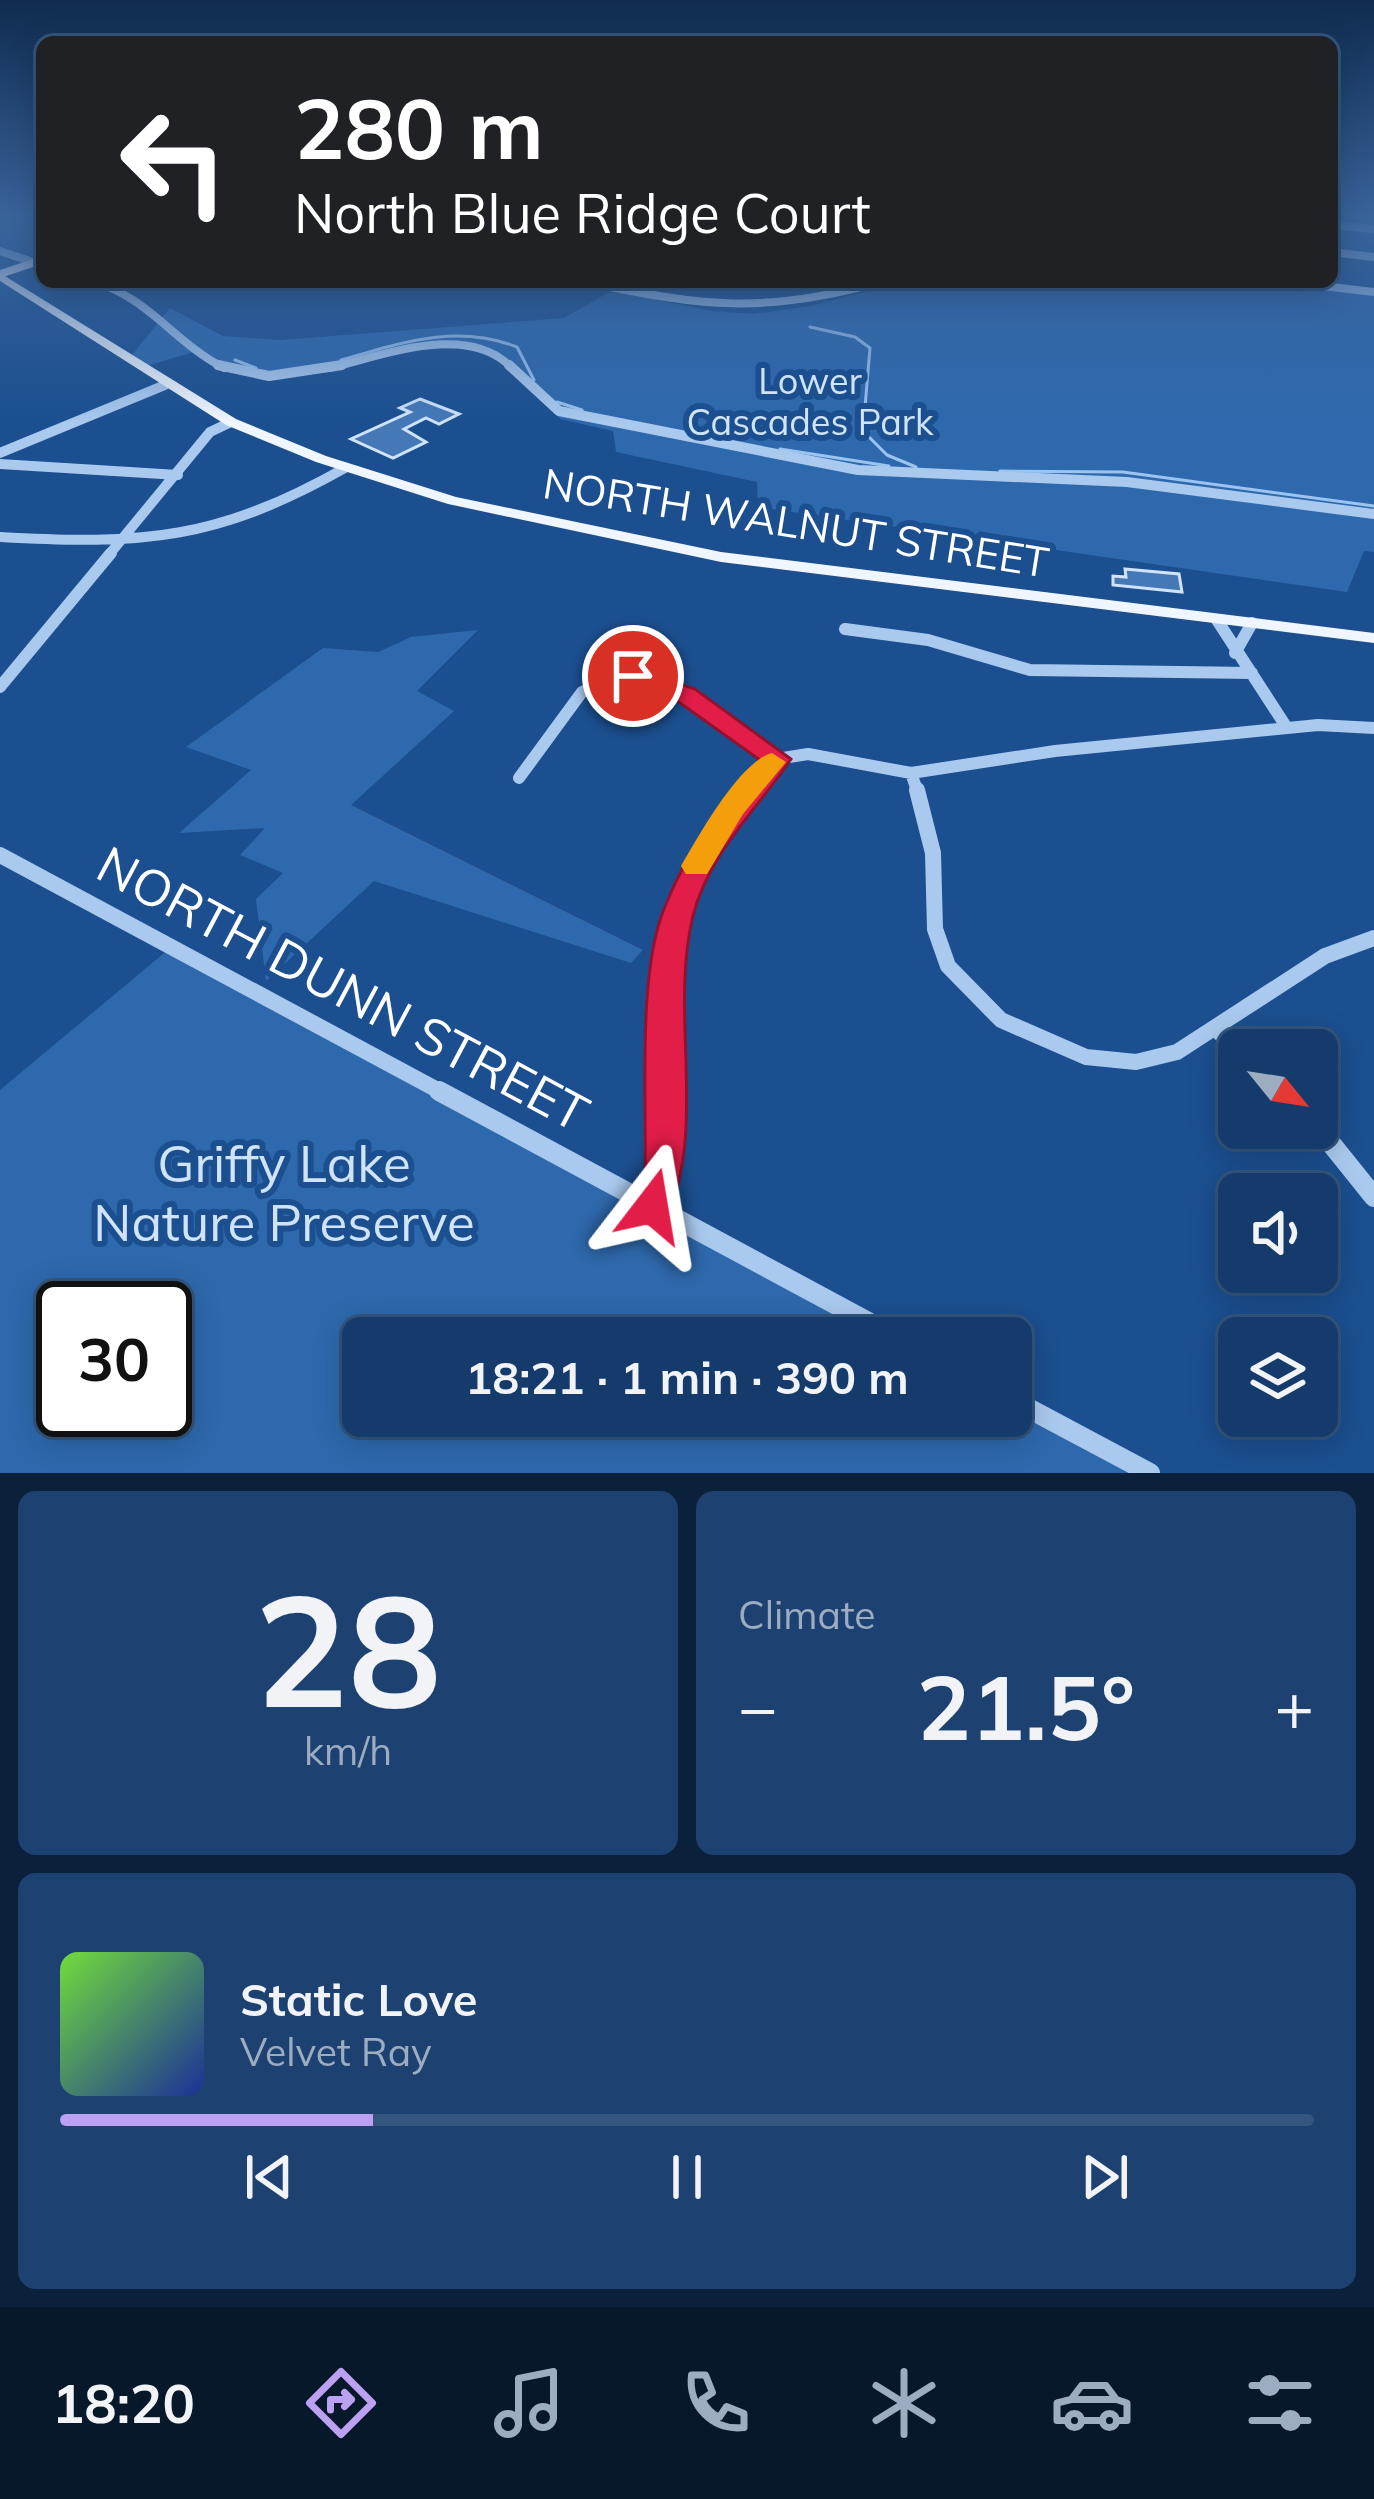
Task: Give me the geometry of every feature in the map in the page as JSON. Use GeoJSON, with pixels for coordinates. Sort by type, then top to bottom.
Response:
{"type":"FeatureCollection","features":[{"type":"Feature","properties":{"kind":"main road","name":"NORTH WALNUT STREET"},"geometry":{"type":"LineString","coordinates":[[0,287],[39,302],[165,385],[231,422],[345,468],[453,502],[663,548],[1374,638]]}},
{"type":"Feature","properties":{"kind":"main road","name":"NORTH WALNUT STREET"},"geometry":{"type":"LineString","coordinates":[[23,287],[38,296],[39,302]]}},
{"type":"Feature","properties":{"kind":"street"},"geometry":{"type":"LineString","coordinates":[[112,288],[134,295],[196,351],[224,369],[246,375],[298,375],[389,353],[479,349],[497,354],[538,400],[560,411],[751,452],[878,472],[1127,482],[1374,514]]}},
{"type":"Feature","properties":{"kind":"street"},"geometry":{"type":"LineString","coordinates":[[618,288],[743,311],[794,307],[860,288]]}},
{"type":"Feature","properties":{"kind":"street"},"geometry":{"type":"LineString","coordinates":[[1338,288],[1374,292]]}},
{"type":"Feature","properties":{"kind":"street"},"geometry":{"type":"LineString","coordinates":[[0,453],[46,428],[125,404],[165,385]]}},
{"type":"Feature","properties":{"kind":"street"},"geometry":{"type":"LineString","coordinates":[[0,686],[210,432],[231,422]]}},
{"type":"Feature","properties":{"kind":"street"},"geometry":{"type":"LineString","coordinates":[[0,464],[178,476]]}},
{"type":"Feature","properties":{"kind":"street"},"geometry":{"type":"LineString","coordinates":[[0,537],[120,544],[244,522],[345,468]]}},
{"type":"Feature","properties":{"kind":"street"},"geometry":{"type":"LineString","coordinates":[[1217,620],[1288,728]]}},
{"type":"Feature","properties":{"kind":"street"},"geometry":{"type":"LineString","coordinates":[[1235,652],[1252,623]]}},
{"type":"Feature","properties":{"kind":"street"},"geometry":{"type":"LineString","coordinates":[[845,628],[928,640],[1030,670],[1252,673]]}},
{"type":"Feature","properties":{"kind":"street"},"geometry":{"type":"LineString","coordinates":[[519,778],[543,753],[582,692],[597,680],[618,674],[686,694],[777,759]]}},
{"type":"Feature","properties":{"kind":"street"},"geometry":{"type":"LineString","coordinates":[[652,1206],[664,1179],[667,989],[675,923],[710,840],[746,789],[777,759],[808,754],[910,773],[1055,751],[1288,728],[1374,728]]}},
{"type":"Feature","properties":{"kind":"street"},"geometry":{"type":"LineString","coordinates":[[910,773],[931,838],[941,952],[969,993],[998,1019],[1057,1048],[1129,1060],[1172,1056],[1218,1034]]}},
{"type":"Feature","properties":{"kind":"street","name":"NORTH DUNN STREET"},"geometry":{"type":"LineString","coordinates":[[0,855],[859,1317]]}},
{"type":"Feature","properties":{"kind":"street"},"geometry":{"type":"LineString","coordinates":[[1225,1029],[1306,963],[1374,938]]}},
{"type":"Feature","properties":{"kind":"street"},"geometry":{"type":"LineString","coordinates":[[1335,1149],[1374,1197]]}},
{"type":"Feature","properties":{"kind":"street"},"geometry":{"type":"LineString","coordinates":[[1032,1410],[1150,1473]]}},
{"type":"Feature","properties":{"kind":"green space","name":"Lower Cascades Park"},"geometry":{"type":"Polygon","coordinates":[[[878,288],[1324,288],[1374,294],[1374,552],[1364,551],[1347,592],[758,507],[757,482],[616,452],[613,431],[560,419],[504,355],[486,348],[408,350],[320,369],[247,374],[197,351],[146,366],[132,355],[170,308],[223,336],[280,340],[564,318],[611,291],[712,311],[754,314],[811,306],[878,288]]]}},
{"type":"Feature","properties":{"kind":"green space"},"geometry":{"type":"Polygon","coordinates":[[[478,630],[417,691],[454,711],[351,805],[643,950],[631,963],[374,881],[266,981],[256,899],[283,873],[240,855],[265,828],[179,833],[251,770],[186,747],[323,648],[378,652],[411,637],[478,630]]]}},
{"type":"Feature","properties":{"kind":"green space","name":"Griffy Lake Nature Preserve"},"geometry":{"type":"Polygon","coordinates":[[[169,949],[860,1317],[342,1317],[342,1437],[1032,1437],[1032,1409],[1150,1473],[0,1473],[0,1090],[169,949]]]}},
{"type":"Feature","properties":{"kind":"building"},"geometry":{"type":"Polygon","coordinates":[[[420,399],[459,414],[439,424],[426,418],[404,429],[426,442],[393,458],[351,439],[410,412],[400,408],[420,399]]]}},
{"type":"Feature","properties":{"kind":"building"},"geometry":{"type":"Polygon","coordinates":[[[1125,569],[1179,574],[1182,592],[1113,585],[1113,576],[1126,577],[1125,569]]]}},
{"type":"Feature","properties":{"kind":"waterway"},"geometry":{"type":"LineString","coordinates":[[810,327],[855,337],[870,348],[863,431],[887,455],[916,467]]}},
{"type":"Feature","properties":{"kind":"waterway"},"geometry":{"type":"LineString","coordinates":[[341,360],[429,338],[472,337],[517,347],[534,380]]}},
{"type":"Feature","properties":{"kind":"waterway"},"geometry":{"type":"LineString","coordinates":[[235,360],[256,368]]}},
{"type":"Feature","properties":{"kind":"waterway"},"geometry":{"type":"LineString","coordinates":[[557,402],[582,410]]}},
{"type":"Feature","properties":{"kind":"waterway"},"geometry":{"type":"LineString","coordinates":[[780,449],[889,466]]}},
{"type":"Feature","properties":{"kind":"waterway"},"geometry":{"type":"LineString","coordinates":[[1000,471],[1123,472],[1374,506]]}},
{"type":"Feature","properties":{"kind":"slow traffic"},"geometry":{"type":"LineString","coordinates":[[696,866],[732,808],[772,762]]}},
{"type":"Feature","properties":{"kind":"route"},"geometry":{"type":"LineString","coordinates":[[633,676],[686,694],[777,759],[746,789],[710,840],[678,911],[668,964],[664,1179],[652,1206]]}}]}
